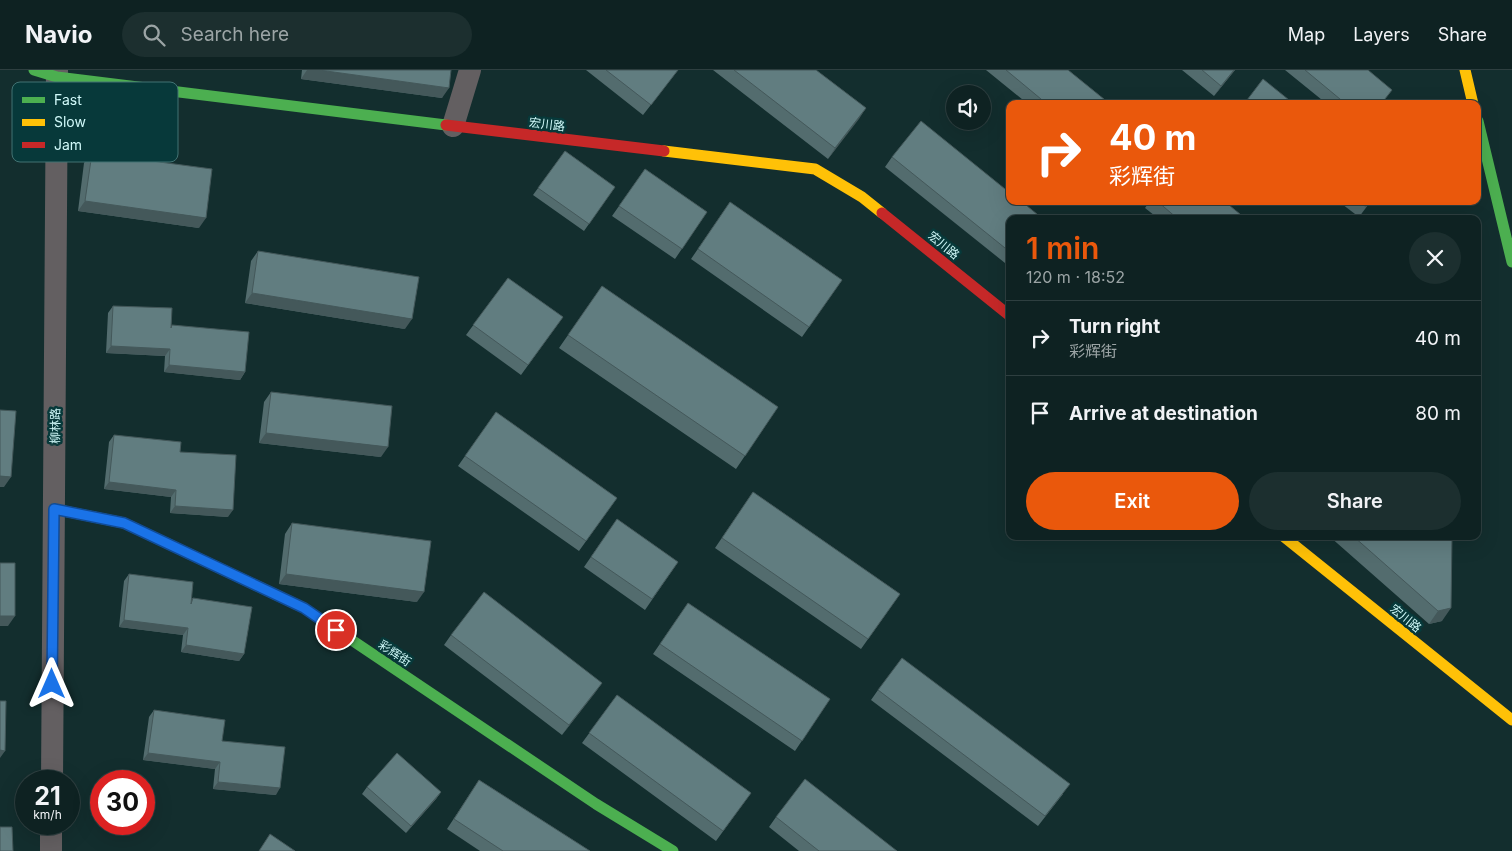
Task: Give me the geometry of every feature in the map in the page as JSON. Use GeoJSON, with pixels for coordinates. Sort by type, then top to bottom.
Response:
{"type":"FeatureCollection","features":[{"type":"Feature","properties":{"kind":"street","name":"宏川路"},"geometry":{"type":"LineString","coordinates":[[34,70],[124,82]]}},
{"type":"Feature","properties":{"kind":"street"},"geometry":{"type":"LineString","coordinates":[[453,126],[470,70]]}},
{"type":"Feature","properties":{"kind":"street"},"geometry":{"type":"LineString","coordinates":[[1465,70],[1472,100]]}},
{"type":"Feature","properties":{"kind":"street","name":"宏川路"},"geometry":{"type":"LineString","coordinates":[[178,89],[453,126],[815,169],[862,197],[1006,313]]}},
{"type":"Feature","properties":{"kind":"street"},"geometry":{"type":"LineString","coordinates":[[1481,133],[1512,262]]}},
{"type":"Feature","properties":{"kind":"street","name":"柳林路"},"geometry":{"type":"LineString","coordinates":[[52,770],[56,162]]}},
{"type":"Feature","properties":{"kind":"street","name":"彩辉街"},"geometry":{"type":"LineString","coordinates":[[54,509],[124,523],[304,608],[596,804],[673,851]]}},
{"type":"Feature","properties":{"kind":"street","name":"宏川路"},"geometry":{"type":"LineString","coordinates":[[1288,540],[1512,720]]}},
{"type":"Feature","properties":{"kind":"street"},"geometry":{"type":"LineString","coordinates":[[51,835],[51,851]]}},
{"type":"Feature","properties":{"kind":"building"},"geometry":{"type":"Polygon","coordinates":[[[319,70],[451,70],[449,88],[319,70]]]}},
{"type":"Feature","properties":{"kind":"building"},"geometry":{"type":"Polygon","coordinates":[[[606,70],[678,70],[651,105],[606,70]]]}},
{"type":"Feature","properties":{"kind":"building"},"geometry":{"type":"Polygon","coordinates":[[[734,70],[816,70],[866,108],[835,148],[734,70]]]}},
{"type":"Feature","properties":{"kind":"building"},"geometry":{"type":"Polygon","coordinates":[[[1006,70],[1068,70],[1105,100],[1042,100],[1006,70]]]}},
{"type":"Feature","properties":{"kind":"building"},"geometry":{"type":"Polygon","coordinates":[[[1202,70],[1234,70],[1221,86],[1202,70]]]}},
{"type":"Feature","properties":{"kind":"building"},"geometry":{"type":"Polygon","coordinates":[[[1305,70],[1368,70],[1392,90],[1384,100],[1341,100],[1305,70]]]}},
{"type":"Feature","properties":{"kind":"building"},"geometry":{"type":"Polygon","coordinates":[[[1263,79],[1289,100],[1247,100],[1263,79]]]}},
{"type":"Feature","properties":{"kind":"building"},"geometry":{"type":"Polygon","coordinates":[[[921,121],[1006,190],[1006,205],[1026,205],[1038,215],[1006,215],[1006,249],[892,157],[921,121]]]}},
{"type":"Feature","properties":{"kind":"building"},"geometry":{"type":"Polygon","coordinates":[[[565,151],[615,187],[589,224],[538,188],[565,151]]]}},
{"type":"Feature","properties":{"kind":"building"},"geometry":{"type":"Polygon","coordinates":[[[91,162],[160,162],[212,169],[206,218],[85,201],[91,162]]]}},
{"type":"Feature","properties":{"kind":"building"},"geometry":{"type":"Polygon","coordinates":[[[645,169],[707,212],[682,249],[619,206],[645,169]]]}},
{"type":"Feature","properties":{"kind":"building"},"geometry":{"type":"Polygon","coordinates":[[[730,202],[842,280],[809,327],[698,249],[730,202]]]}},
{"type":"Feature","properties":{"kind":"building"},"geometry":{"type":"Polygon","coordinates":[[[1162,205],[1229,205],[1241,215],[1173,215],[1162,205]]]}},
{"type":"Feature","properties":{"kind":"building"},"geometry":{"type":"Polygon","coordinates":[[[258,251],[419,277],[412,319],[252,293],[258,251]]]}},
{"type":"Feature","properties":{"kind":"building"},"geometry":{"type":"Polygon","coordinates":[[[508,278],[563,317],[528,365],[473,325],[508,278]]]}},
{"type":"Feature","properties":{"kind":"building"},"geometry":{"type":"Polygon","coordinates":[[[602,286],[778,407],[745,456],[568,335],[602,286]]]}},
{"type":"Feature","properties":{"kind":"building"},"geometry":{"type":"Polygon","coordinates":[[[113,306],[172,308],[171,328],[172,325],[249,332],[245,372],[169,365],[170,349],[111,346],[113,306]]]}},
{"type":"Feature","properties":{"kind":"building"},"geometry":{"type":"Polygon","coordinates":[[[271,392],[392,406],[388,447],[266,433],[271,392]]]}},
{"type":"Feature","properties":{"kind":"building"},"geometry":{"type":"Polygon","coordinates":[[[0,410],[16,411],[11,477],[0,476],[0,410]]]}},
{"type":"Feature","properties":{"kind":"building"},"geometry":{"type":"Polygon","coordinates":[[[496,412],[617,498],[586,541],[465,456],[496,412]]]}},
{"type":"Feature","properties":{"kind":"building"},"geometry":{"type":"Polygon","coordinates":[[[114,435],[181,442],[180,452],[236,455],[233,510],[175,506],[176,490],[109,482],[114,435]]]}},
{"type":"Feature","properties":{"kind":"building"},"geometry":{"type":"Polygon","coordinates":[[[753,492],[900,594],[868,639],[722,538],[753,492]]]}},
{"type":"Feature","properties":{"kind":"building"},"geometry":{"type":"Polygon","coordinates":[[[617,519],[678,562],[652,599],[591,557],[617,519]]]}},
{"type":"Feature","properties":{"kind":"building"},"geometry":{"type":"Polygon","coordinates":[[[292,523],[431,541],[424,592],[286,574],[292,523]]]}},
{"type":"Feature","properties":{"kind":"building"},"geometry":{"type":"Polygon","coordinates":[[[1358,540],[1452,540],[1451,608],[1438,611],[1358,540]]]}},
{"type":"Feature","properties":{"kind":"building"},"geometry":{"type":"Polygon","coordinates":[[[0,563],[15,563],[15,616],[0,616],[0,563]]]}},
{"type":"Feature","properties":{"kind":"building"},"geometry":{"type":"Polygon","coordinates":[[[129,574],[193,582],[191,604],[193,598],[252,607],[244,654],[186,645],[188,628],[124,620],[129,574]]]}},
{"type":"Feature","properties":{"kind":"building"},"geometry":{"type":"Polygon","coordinates":[[[484,592],[602,683],[569,725],[451,635],[484,592]]]}},
{"type":"Feature","properties":{"kind":"building"},"geometry":{"type":"Polygon","coordinates":[[[688,603],[830,699],[802,741],[660,644],[688,603]]]}},
{"type":"Feature","properties":{"kind":"building"},"geometry":{"type":"Polygon","coordinates":[[[902,658],[1070,784],[1045,816],[878,690],[902,658]]]}},
{"type":"Feature","properties":{"kind":"building"},"geometry":{"type":"Polygon","coordinates":[[[617,695],[751,793],[723,831],[589,733],[617,695]]]}},
{"type":"Feature","properties":{"kind":"building"},"geometry":{"type":"Polygon","coordinates":[[[0,701],[6,701],[5,751],[0,750],[0,701]]]}},
{"type":"Feature","properties":{"kind":"building"},"geometry":{"type":"Polygon","coordinates":[[[154,710],[225,720],[222,741],[285,747],[280,788],[218,782],[220,762],[148,753],[154,710]]]}},
{"type":"Feature","properties":{"kind":"building"},"geometry":{"type":"Polygon","coordinates":[[[397,753],[441,792],[411,826],[367,787],[397,753]]]}},
{"type":"Feature","properties":{"kind":"building"},"geometry":{"type":"Polygon","coordinates":[[[805,779],[897,851],[819,851],[776,817],[805,779]]]}},
{"type":"Feature","properties":{"kind":"building"},"geometry":{"type":"Polygon","coordinates":[[[479,780],[590,851],[503,851],[454,819],[479,780]]]}},
{"type":"Feature","properties":{"kind":"building"},"geometry":{"type":"Polygon","coordinates":[[[0,827],[12,827],[13,851],[0,851],[0,827]]]}},
{"type":"Feature","properties":{"kind":"building"},"geometry":{"type":"Polygon","coordinates":[[[270,834],[295,851],[259,851],[270,834]]]}},
{"type":"Feature","properties":{"kind":"traffic: fast"},"geometry":{"type":"LineString","coordinates":[[34,70],[57,77],[98,82]]}},
{"type":"Feature","properties":{"kind":"traffic: fast"},"geometry":{"type":"LineString","coordinates":[[178,92],[446,125]]}},
{"type":"Feature","properties":{"kind":"traffic: fast"},"geometry":{"type":"LineString","coordinates":[[1481,133],[1512,262]]}},
{"type":"Feature","properties":{"kind":"traffic: fast"},"geometry":{"type":"LineString","coordinates":[[54,509],[124,523],[304,608],[596,804],[673,851]]}},
{"type":"Feature","properties":{"kind":"traffic: slow"},"geometry":{"type":"LineString","coordinates":[[1465,70],[1472,100]]}},
{"type":"Feature","properties":{"kind":"traffic: slow"},"geometry":{"type":"LineString","coordinates":[[664,151],[815,169],[862,197],[882,213]]}},
{"type":"Feature","properties":{"kind":"traffic: slow"},"geometry":{"type":"LineString","coordinates":[[1288,540],[1512,720]]}},
{"type":"Feature","properties":{"kind":"traffic: jam"},"geometry":{"type":"LineString","coordinates":[[446,125],[664,151]]}},
{"type":"Feature","properties":{"kind":"traffic: jam"},"geometry":{"type":"LineString","coordinates":[[882,213],[1006,313]]}},
{"type":"Feature","properties":{"kind":"route"},"geometry":{"type":"LineString","coordinates":[[52,684],[54,509],[124,523],[304,608],[336,630]]}}]}
